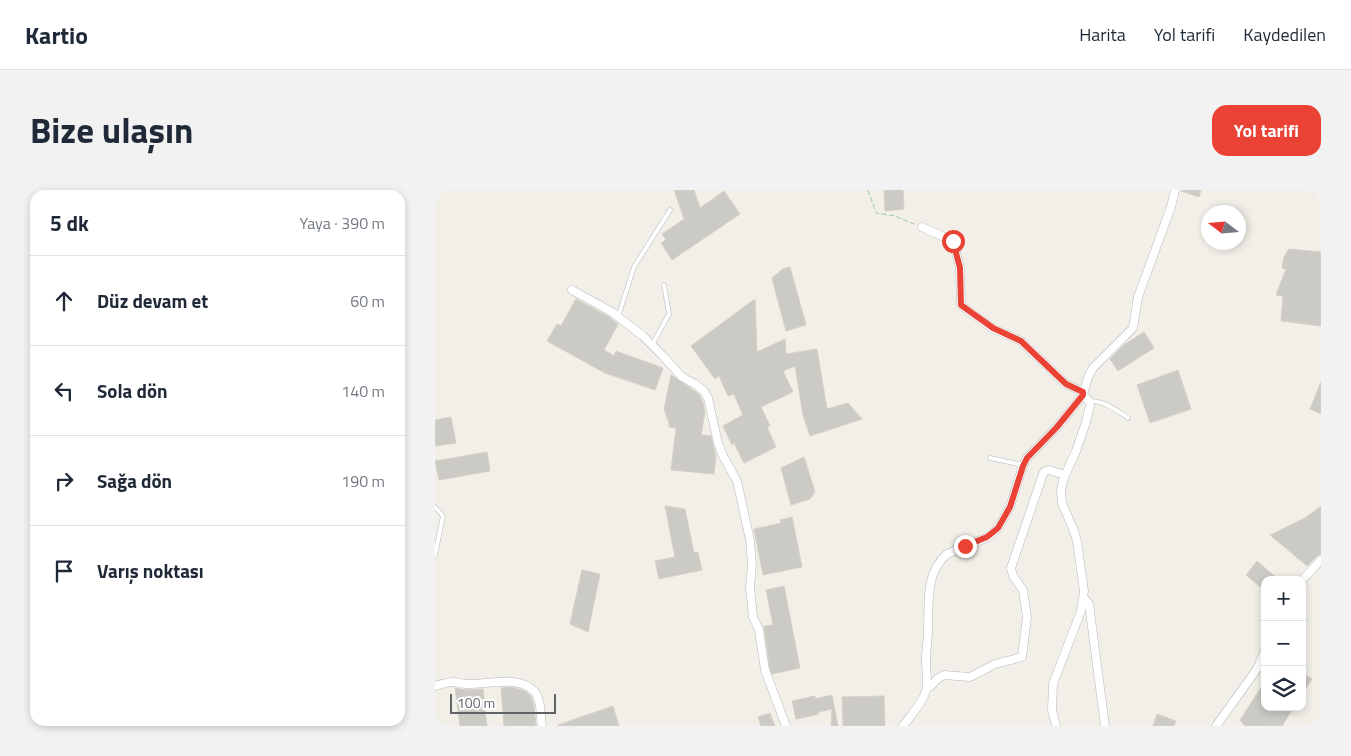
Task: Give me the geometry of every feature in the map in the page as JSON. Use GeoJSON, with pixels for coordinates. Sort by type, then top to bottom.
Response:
{"type":"FeatureCollection","features":[{"type":"Feature","properties":{"kind":"street"},"geometry":{"type":"LineString","coordinates":[[903,726],[921,702],[927,687],[926,658],[929,603],[931,583],[935,569],[947,554],[987,537],[998,528],[1013,499],[1027,458],[1085,396],[1088,377],[1093,368],[1133,328],[1139,296],[1171,207],[1175,190]]}},
{"type":"Feature","properties":{"kind":"street"},"geometry":{"type":"LineString","coordinates":[[922,228],[953,241],[960,268],[961,305],[993,328],[1021,341],[1066,384],[1085,396],[1090,405],[1086,422],[1065,475],[1061,492],[1062,504],[1077,541],[1084,583],[1084,598],[1081,611],[1053,684],[1052,710],[1056,726]]}},
{"type":"Feature","properties":{"kind":"street"},"geometry":{"type":"LineString","coordinates":[[573,290],[612,312],[643,336],[682,377],[695,384],[708,398],[718,443],[737,481],[751,546],[750,587],[753,617],[759,630],[765,670],[786,726]]}},
{"type":"Feature","properties":{"kind":"street"},"geometry":{"type":"LineString","coordinates":[[927,687],[931,686],[937,678],[944,675],[970,677],[995,664],[1022,656],[1027,617],[1023,590],[1013,576],[1011,568],[1044,472],[1049,470],[1065,475]]}},
{"type":"Feature","properties":{"kind":"street"},"geometry":{"type":"LineString","coordinates":[[1305,576],[1321,560]]}},
{"type":"Feature","properties":{"kind":"street"},"geometry":{"type":"LineString","coordinates":[[1084,598],[1089,604],[1105,726]]}},
{"type":"Feature","properties":{"kind":"street"},"geometry":{"type":"LineString","coordinates":[[1216,726],[1257,669],[1261,660]]}},
{"type":"Feature","properties":{"kind":"street"},"geometry":{"type":"LineString","coordinates":[[435,686],[455,682],[466,684],[503,681],[527,686],[533,690],[539,701],[542,726]]}},
{"type":"Feature","properties":{"kind":"lane"},"geometry":{"type":"LineString","coordinates":[[618,318],[634,267],[670,210]]}},
{"type":"Feature","properties":{"kind":"lane"},"geometry":{"type":"LineString","coordinates":[[652,345],[669,314],[665,285]]}},
{"type":"Feature","properties":{"kind":"lane"},"geometry":{"type":"LineString","coordinates":[[1085,396],[1108,404],[1128,418]]}},
{"type":"Feature","properties":{"kind":"lane"},"geometry":{"type":"LineString","coordinates":[[990,458],[1023,466]]}},
{"type":"Feature","properties":{"kind":"lane"},"geometry":{"type":"LineString","coordinates":[[435,507],[443,516],[435,555]]}},
{"type":"Feature","properties":{"kind":"path"},"geometry":{"type":"LineString","coordinates":[[868,190],[876,213],[895,216],[922,228]]}},
{"type":"Feature","properties":{"kind":"building"},"geometry":{"type":"Polygon","coordinates":[[[674,190],[694,190],[700,208],[724,191],[740,214],[672,260],[661,243],[666,240],[662,234],[684,219],[674,190]]]}},
{"type":"Feature","properties":{"kind":"building"},"geometry":{"type":"Polygon","coordinates":[[[884,190],[903,190],[904,209],[885,211],[884,190]]]}},
{"type":"Feature","properties":{"kind":"building"},"geometry":{"type":"Polygon","coordinates":[[[1181,190],[1201,190],[1199,197],[1181,190]]]}},
{"type":"Feature","properties":{"kind":"building"},"geometry":{"type":"Polygon","coordinates":[[[1289,249],[1321,252],[1321,326],[1281,321],[1283,296],[1276,295],[1286,269],[1282,268],[1284,257],[1289,249]]]}},
{"type":"Feature","properties":{"kind":"building"},"geometry":{"type":"Polygon","coordinates":[[[790,267],[806,325],[786,331],[772,278],[783,269],[790,267]]]}},
{"type":"Feature","properties":{"kind":"building"},"geometry":{"type":"Polygon","coordinates":[[[576,299],[618,324],[604,350],[614,356],[616,351],[663,368],[655,390],[605,373],[547,341],[557,324],[561,326],[576,299]]]}},
{"type":"Feature","properties":{"kind":"building"},"geometry":{"type":"Polygon","coordinates":[[[755,299],[757,352],[785,339],[786,354],[817,349],[827,409],[848,403],[862,419],[810,436],[803,415],[795,366],[783,371],[793,392],[761,407],[770,426],[767,427],[776,447],[744,463],[734,443],[732,445],[723,426],[743,415],[734,394],[728,396],[719,376],[715,379],[691,346],[755,299]]]}},
{"type":"Feature","properties":{"kind":"building"},"geometry":{"type":"Polygon","coordinates":[[[1144,332],[1154,348],[1118,371],[1110,359],[1124,345],[1144,332]]]}},
{"type":"Feature","properties":{"kind":"building"},"geometry":{"type":"Polygon","coordinates":[[[1178,370],[1191,409],[1150,423],[1137,385],[1178,370]]]}},
{"type":"Feature","properties":{"kind":"building"},"geometry":{"type":"Polygon","coordinates":[[[671,375],[699,394],[703,403],[705,412],[701,435],[711,436],[716,456],[714,474],[671,470],[676,428],[669,427],[664,409],[671,375]]]}},
{"type":"Feature","properties":{"kind":"building"},"geometry":{"type":"Polygon","coordinates":[[[1321,382],[1321,414],[1310,409],[1321,382]]]}},
{"type":"Feature","properties":{"kind":"building"},"geometry":{"type":"Polygon","coordinates":[[[451,417],[456,443],[435,446],[435,420],[451,417]]]}},
{"type":"Feature","properties":{"kind":"building"},"geometry":{"type":"Polygon","coordinates":[[[487,452],[490,471],[439,480],[435,461],[487,452]]]}},
{"type":"Feature","properties":{"kind":"building"},"geometry":{"type":"Polygon","coordinates":[[[804,457],[815,492],[810,499],[791,505],[781,468],[804,457]]]}},
{"type":"Feature","properties":{"kind":"building"},"geometry":{"type":"Polygon","coordinates":[[[665,506],[685,509],[694,553],[698,552],[702,570],[659,579],[655,561],[675,557],[665,506]]]}},
{"type":"Feature","properties":{"kind":"building"},"geometry":{"type":"Polygon","coordinates":[[[1321,506],[1321,554],[1307,566],[1270,535],[1305,518],[1321,506]]]}},
{"type":"Feature","properties":{"kind":"building"},"geometry":{"type":"Polygon","coordinates":[[[792,517],[802,567],[763,575],[754,529],[781,523],[780,520],[792,517]]]}},
{"type":"Feature","properties":{"kind":"building"},"geometry":{"type":"Polygon","coordinates":[[[1257,561],[1274,576],[1261,576],[1261,588],[1246,575],[1257,561]]]}},
{"type":"Feature","properties":{"kind":"building"},"geometry":{"type":"Polygon","coordinates":[[[582,570],[600,574],[588,632],[570,624],[582,570]]]}},
{"type":"Feature","properties":{"kind":"building"},"geometry":{"type":"Polygon","coordinates":[[[784,586],[800,668],[772,674],[764,626],[773,625],[766,590],[784,586]]]}},
{"type":"Feature","properties":{"kind":"building"},"geometry":{"type":"Polygon","coordinates":[[[1306,675],[1312,679],[1306,688],[1306,675]]]}},
{"type":"Feature","properties":{"kind":"building"},"geometry":{"type":"Polygon","coordinates":[[[511,687],[525,691],[531,696],[536,726],[504,726],[501,688],[511,687]]]}},
{"type":"Feature","properties":{"kind":"building"},"geometry":{"type":"Polygon","coordinates":[[[1261,687],[1261,711],[1291,711],[1282,726],[1245,726],[1240,720],[1261,687]]]}},
{"type":"Feature","properties":{"kind":"building"},"geometry":{"type":"Polygon","coordinates":[[[455,688],[466,690],[483,689],[487,726],[460,726],[455,688]]]}},
{"type":"Feature","properties":{"kind":"building"},"geometry":{"type":"Polygon","coordinates":[[[832,695],[838,726],[831,726],[832,709],[796,719],[792,701],[815,696],[815,699],[832,695]]]}},
{"type":"Feature","properties":{"kind":"building"},"geometry":{"type":"Polygon","coordinates":[[[884,696],[885,726],[843,726],[842,697],[884,696]]]}},
{"type":"Feature","properties":{"kind":"building"},"geometry":{"type":"Polygon","coordinates":[[[613,706],[619,726],[558,726],[558,725],[613,706]]]}},
{"type":"Feature","properties":{"kind":"building"},"geometry":{"type":"Polygon","coordinates":[[[770,713],[775,726],[761,726],[758,717],[770,713]]]}},
{"type":"Feature","properties":{"kind":"building"},"geometry":{"type":"Polygon","coordinates":[[[1157,714],[1176,721],[1174,726],[1153,726],[1157,714]]]}},
{"type":"Feature","properties":{"kind":"route"},"geometry":{"type":"LineString","coordinates":[[953,241],[960,268],[961,305],[993,328],[1021,341],[1066,384],[1083,392],[1083,395],[1057,427],[1027,458],[1010,507],[998,528],[987,537],[965,546]]}}]}
